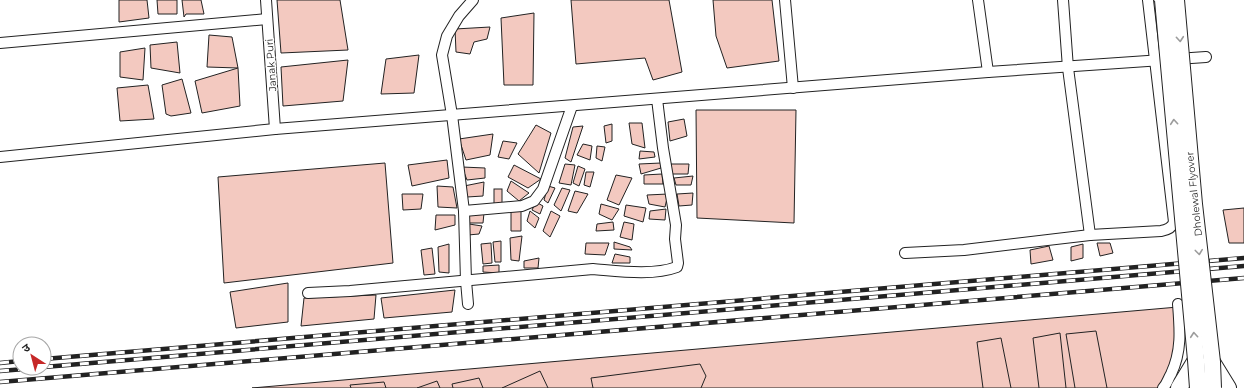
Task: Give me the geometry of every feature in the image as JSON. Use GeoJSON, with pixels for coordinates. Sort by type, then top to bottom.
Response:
{"type":"FeatureCollection","features":[{"type":"Feature","properties":{"kind":"main road","name":"Dholewal Flyover"},"geometry":{"type":"LineString","coordinates":[[1163,0],[1204,361],[1213,388]]}},
{"type":"Feature","properties":{"kind":"main road","name":"Dholewal Flyover"},"geometry":{"type":"LineString","coordinates":[[1176,0],[1194,204],[1204,361],[1198,388]]}},
{"type":"Feature","properties":{"kind":"main road"},"geometry":{"type":"LineString","coordinates":[[1179,388],[1204,361],[1228,388]]}},
{"type":"Feature","properties":{"kind":"street","name":"Janak Puri"},"geometry":{"type":"LineString","coordinates":[[266,0],[275,129]]}},
{"type":"Feature","properties":{"kind":"street"},"geometry":{"type":"LineString","coordinates":[[468,304],[464,211],[452,115],[442,55],[446,36],[459,16],[473,0]]}},
{"type":"Feature","properties":{"kind":"street"},"geometry":{"type":"LineString","coordinates":[[785,0],[793,88]]}},
{"type":"Feature","properties":{"kind":"street"},"geometry":{"type":"LineString","coordinates":[[978,0],[988,72]]}},
{"type":"Feature","properties":{"kind":"street"},"geometry":{"type":"LineString","coordinates":[[1063,0],[1068,68],[1090,235]]}},
{"type":"Feature","properties":{"kind":"street"},"geometry":{"type":"LineString","coordinates":[[904,253],[964,250],[1090,235],[1160,231],[1173,226],[1174,222],[1148,0]]}},
{"type":"Feature","properties":{"kind":"street"},"geometry":{"type":"LineString","coordinates":[[0,43],[267,19]]}},
{"type":"Feature","properties":{"kind":"street"},"geometry":{"type":"LineString","coordinates":[[0,157],[275,129],[988,72],[1068,68],[1206,57]]}},
{"type":"Feature","properties":{"kind":"street"},"geometry":{"type":"LineString","coordinates":[[308,293],[350,291],[593,269],[633,272],[677,267],[678,263],[675,239],[676,225],[663,148],[657,99]]}},
{"type":"Feature","properties":{"kind":"street"},"geometry":{"type":"LineString","coordinates":[[464,211],[522,206],[534,200],[543,189],[572,106]]}},
{"type":"Feature","properties":{"kind":"street"},"geometry":{"type":"LineString","coordinates":[[1163,388],[1178,355],[1180,333],[1178,304]]}},
{"type":"Feature","properties":{"kind":"building"},"geometry":{"type":"Polygon","coordinates":[[[119,0],[147,0],[149,18],[119,22],[119,0]]]}},
{"type":"Feature","properties":{"kind":"building"},"geometry":{"type":"Polygon","coordinates":[[[157,0],[177,0],[177,14],[158,14],[157,0]]]}},
{"type":"Feature","properties":{"kind":"building"},"geometry":{"type":"Polygon","coordinates":[[[182,0],[201,0],[204,14],[186,14],[184,17],[182,0]]]}},
{"type":"Feature","properties":{"kind":"building"},"geometry":{"type":"Polygon","coordinates":[[[277,0],[340,0],[348,50],[281,53],[277,0]]]}},
{"type":"Feature","properties":{"kind":"building"},"geometry":{"type":"Polygon","coordinates":[[[571,0],[669,0],[682,72],[653,80],[645,58],[576,64],[571,0]]]}},
{"type":"Feature","properties":{"kind":"building"},"geometry":{"type":"Polygon","coordinates":[[[713,0],[772,0],[779,61],[727,68],[716,36],[713,0]]]}},
{"type":"Feature","properties":{"kind":"building"},"geometry":{"type":"Polygon","coordinates":[[[534,13],[533,85],[504,85],[501,18],[534,13]]]}},
{"type":"Feature","properties":{"kind":"building"},"geometry":{"type":"Polygon","coordinates":[[[490,27],[487,39],[474,42],[470,54],[456,52],[455,29],[490,27]]]}},
{"type":"Feature","properties":{"kind":"building"},"geometry":{"type":"Polygon","coordinates":[[[209,35],[232,37],[238,68],[207,67],[209,35]]]}},
{"type":"Feature","properties":{"kind":"building"},"geometry":{"type":"Polygon","coordinates":[[[177,42],[180,73],[151,68],[150,45],[177,42]]]}},
{"type":"Feature","properties":{"kind":"building"},"geometry":{"type":"Polygon","coordinates":[[[145,48],[143,80],[120,77],[120,52],[145,48]]]}},
{"type":"Feature","properties":{"kind":"building"},"geometry":{"type":"Polygon","coordinates":[[[419,55],[414,93],[381,94],[386,59],[419,55]]]}},
{"type":"Feature","properties":{"kind":"building"},"geometry":{"type":"Polygon","coordinates":[[[348,60],[343,101],[283,106],[281,67],[348,60]]]}},
{"type":"Feature","properties":{"kind":"building"},"geometry":{"type":"Polygon","coordinates":[[[238,68],[240,106],[202,113],[195,81],[238,68]]]}},
{"type":"Feature","properties":{"kind":"building"},"geometry":{"type":"Polygon","coordinates":[[[182,79],[191,113],[171,116],[166,114],[162,85],[182,79]]]}},
{"type":"Feature","properties":{"kind":"building"},"geometry":{"type":"Polygon","coordinates":[[[148,85],[154,119],[120,121],[117,88],[148,85]]]}},
{"type":"Feature","properties":{"kind":"building"},"geometry":{"type":"Polygon","coordinates":[[[696,110],[796,110],[794,223],[697,218],[696,110]]]}},
{"type":"Feature","properties":{"kind":"building"},"geometry":{"type":"Polygon","coordinates":[[[684,119],[687,136],[670,141],[668,122],[684,119]]]}},
{"type":"Feature","properties":{"kind":"building"},"geometry":{"type":"Polygon","coordinates":[[[629,123],[642,123],[645,148],[632,144],[629,123]]]}},
{"type":"Feature","properties":{"kind":"building"},"geometry":{"type":"Polygon","coordinates":[[[612,124],[612,141],[606,143],[604,126],[612,124]]]}},
{"type":"Feature","properties":{"kind":"building"},"geometry":{"type":"Polygon","coordinates":[[[536,125],[551,133],[539,173],[518,154],[536,125]]]}},
{"type":"Feature","properties":{"kind":"building"},"geometry":{"type":"Polygon","coordinates":[[[583,126],[571,162],[565,158],[573,127],[583,126]]]}},
{"type":"Feature","properties":{"kind":"building"},"geometry":{"type":"Polygon","coordinates":[[[493,134],[490,155],[466,160],[459,139],[493,134]]]}},
{"type":"Feature","properties":{"kind":"building"},"geometry":{"type":"Polygon","coordinates":[[[503,141],[517,143],[509,159],[498,157],[503,141]]]}},
{"type":"Feature","properties":{"kind":"building"},"geometry":{"type":"Polygon","coordinates":[[[583,144],[592,146],[590,160],[577,155],[583,144]]]}},
{"type":"Feature","properties":{"kind":"building"},"geometry":{"type":"Polygon","coordinates":[[[597,146],[605,147],[602,161],[596,158],[597,146]]]}},
{"type":"Feature","properties":{"kind":"building"},"geometry":{"type":"Polygon","coordinates":[[[640,151],[654,152],[655,157],[639,159],[640,151]]]}},
{"type":"Feature","properties":{"kind":"building"},"geometry":{"type":"Polygon","coordinates":[[[447,160],[449,178],[412,186],[408,165],[447,160]]]}},
{"type":"Feature","properties":{"kind":"building"},"geometry":{"type":"Polygon","coordinates":[[[385,163],[393,263],[224,283],[218,177],[385,163]]]}},
{"type":"Feature","properties":{"kind":"building"},"geometry":{"type":"Polygon","coordinates":[[[661,163],[661,168],[641,174],[639,164],[661,163]]]}},
{"type":"Feature","properties":{"kind":"building"},"geometry":{"type":"Polygon","coordinates":[[[565,164],[575,165],[571,185],[559,183],[565,164]]]}},
{"type":"Feature","properties":{"kind":"building"},"geometry":{"type":"Polygon","coordinates":[[[671,164],[689,164],[688,174],[672,174],[671,164]]]}},
{"type":"Feature","properties":{"kind":"building"},"geometry":{"type":"Polygon","coordinates":[[[514,165],[541,179],[528,188],[508,177],[514,165]]]}},
{"type":"Feature","properties":{"kind":"building"},"geometry":{"type":"Polygon","coordinates":[[[578,166],[585,169],[579,186],[573,183],[578,166]]]}},
{"type":"Feature","properties":{"kind":"building"},"geometry":{"type":"Polygon","coordinates":[[[462,167],[485,168],[485,178],[467,180],[462,167]]]}},
{"type":"Feature","properties":{"kind":"building"},"geometry":{"type":"Polygon","coordinates":[[[586,172],[594,172],[590,187],[584,185],[586,172]]]}},
{"type":"Feature","properties":{"kind":"building"},"geometry":{"type":"Polygon","coordinates":[[[662,174],[663,184],[644,184],[644,175],[662,174]]]}},
{"type":"Feature","properties":{"kind":"building"},"geometry":{"type":"Polygon","coordinates":[[[616,175],[632,178],[619,205],[607,200],[616,175]]]}},
{"type":"Feature","properties":{"kind":"building"},"geometry":{"type":"Polygon","coordinates":[[[693,176],[691,185],[676,185],[674,178],[693,176]]]}},
{"type":"Feature","properties":{"kind":"building"},"geometry":{"type":"Polygon","coordinates":[[[511,181],[529,193],[519,201],[507,191],[511,181]]]}},
{"type":"Feature","properties":{"kind":"building"},"geometry":{"type":"Polygon","coordinates":[[[484,182],[483,196],[467,197],[464,186],[484,182]]]}},
{"type":"Feature","properties":{"kind":"building"},"geometry":{"type":"Polygon","coordinates":[[[437,186],[453,187],[457,208],[438,207],[437,186]]]}},
{"type":"Feature","properties":{"kind":"building"},"geometry":{"type":"Polygon","coordinates":[[[548,186],[555,188],[548,203],[544,200],[548,186]]]}},
{"type":"Feature","properties":{"kind":"building"},"geometry":{"type":"Polygon","coordinates":[[[562,188],[570,190],[561,211],[554,205],[562,188]]]}},
{"type":"Feature","properties":{"kind":"building"},"geometry":{"type":"Polygon","coordinates":[[[494,189],[502,189],[502,204],[494,204],[494,189]]]}},
{"type":"Feature","properties":{"kind":"building"},"geometry":{"type":"Polygon","coordinates":[[[575,191],[588,194],[577,213],[568,211],[575,191]]]}},
{"type":"Feature","properties":{"kind":"building"},"geometry":{"type":"Polygon","coordinates":[[[693,193],[692,205],[679,206],[677,194],[693,193]]]}},
{"type":"Feature","properties":{"kind":"building"},"geometry":{"type":"Polygon","coordinates":[[[402,194],[423,194],[421,209],[403,210],[402,194]]]}},
{"type":"Feature","properties":{"kind":"building"},"geometry":{"type":"Polygon","coordinates":[[[668,194],[665,207],[649,204],[647,195],[668,194]]]}},
{"type":"Feature","properties":{"kind":"building"},"geometry":{"type":"Polygon","coordinates":[[[536,202],[543,206],[540,214],[532,210],[536,202]]]}},
{"type":"Feature","properties":{"kind":"building"},"geometry":{"type":"Polygon","coordinates":[[[601,204],[619,209],[612,220],[599,214],[601,204]]]}},
{"type":"Feature","properties":{"kind":"building"},"geometry":{"type":"Polygon","coordinates":[[[626,205],[646,208],[643,222],[624,216],[626,205]]]}},
{"type":"Feature","properties":{"kind":"building"},"geometry":{"type":"Polygon","coordinates":[[[1244,208],[1244,243],[1229,243],[1223,210],[1244,208]]]}},
{"type":"Feature","properties":{"kind":"building"},"geometry":{"type":"Polygon","coordinates":[[[521,209],[521,231],[511,231],[511,210],[521,209]]]}},
{"type":"Feature","properties":{"kind":"building"},"geometry":{"type":"Polygon","coordinates":[[[666,209],[665,220],[649,219],[650,211],[666,209]]]}},
{"type":"Feature","properties":{"kind":"building"},"geometry":{"type":"Polygon","coordinates":[[[530,211],[539,218],[535,228],[527,221],[530,211]]]}},
{"type":"Feature","properties":{"kind":"building"},"geometry":{"type":"Polygon","coordinates":[[[551,211],[560,216],[550,237],[543,231],[551,211]]]}},
{"type":"Feature","properties":{"kind":"building"},"geometry":{"type":"Polygon","coordinates":[[[484,213],[483,223],[467,223],[468,215],[484,213]]]}},
{"type":"Feature","properties":{"kind":"building"},"geometry":{"type":"Polygon","coordinates":[[[436,215],[455,215],[455,225],[435,230],[436,215]]]}},
{"type":"Feature","properties":{"kind":"building"},"geometry":{"type":"Polygon","coordinates":[[[613,222],[614,230],[596,231],[597,224],[613,222]]]}},
{"type":"Feature","properties":{"kind":"building"},"geometry":{"type":"Polygon","coordinates":[[[624,222],[634,224],[632,240],[620,237],[624,222]]]}},
{"type":"Feature","properties":{"kind":"building"},"geometry":{"type":"Polygon","coordinates":[[[469,224],[482,226],[479,234],[468,235],[469,224]]]}},
{"type":"Feature","properties":{"kind":"building"},"geometry":{"type":"Polygon","coordinates":[[[522,236],[519,261],[511,260],[510,238],[522,236]]]}},
{"type":"Feature","properties":{"kind":"building"},"geometry":{"type":"Polygon","coordinates":[[[501,241],[501,262],[495,262],[493,242],[501,241]]]}},
{"type":"Feature","properties":{"kind":"building"},"geometry":{"type":"Polygon","coordinates":[[[614,242],[630,247],[632,250],[614,249],[614,242]]]}},
{"type":"Feature","properties":{"kind":"building"},"geometry":{"type":"Polygon","coordinates":[[[491,243],[492,263],[483,264],[481,244],[491,243]]]}},
{"type":"Feature","properties":{"kind":"building"},"geometry":{"type":"Polygon","coordinates":[[[586,243],[609,243],[605,255],[585,254],[586,243]]]}},
{"type":"Feature","properties":{"kind":"building"},"geometry":{"type":"Polygon","coordinates":[[[1097,243],[1110,243],[1113,253],[1100,256],[1097,243]]]}},
{"type":"Feature","properties":{"kind":"building"},"geometry":{"type":"Polygon","coordinates":[[[449,244],[449,273],[439,272],[438,247],[449,244]]]}},
{"type":"Feature","properties":{"kind":"building"},"geometry":{"type":"Polygon","coordinates":[[[1083,244],[1083,258],[1071,261],[1071,247],[1083,244]]]}},
{"type":"Feature","properties":{"kind":"building"},"geometry":{"type":"Polygon","coordinates":[[[1049,246],[1053,260],[1031,264],[1030,250],[1049,246]]]}},
{"type":"Feature","properties":{"kind":"building"},"geometry":{"type":"Polygon","coordinates":[[[432,248],[435,274],[424,275],[421,250],[432,248]]]}},
{"type":"Feature","properties":{"kind":"building"},"geometry":{"type":"Polygon","coordinates":[[[615,254],[630,257],[630,263],[612,263],[615,254]]]}},
{"type":"Feature","properties":{"kind":"building"},"geometry":{"type":"Polygon","coordinates":[[[539,258],[538,268],[524,268],[524,261],[539,258]]]}},
{"type":"Feature","properties":{"kind":"building"},"geometry":{"type":"Polygon","coordinates":[[[499,265],[499,273],[483,272],[483,266],[499,265]]]}},
{"type":"Feature","properties":{"kind":"building"},"geometry":{"type":"Polygon","coordinates":[[[288,283],[288,322],[236,328],[230,292],[288,283]]]}},
{"type":"Feature","properties":{"kind":"building"},"geometry":{"type":"Polygon","coordinates":[[[455,290],[452,312],[384,318],[381,298],[455,290]]]}},
{"type":"Feature","properties":{"kind":"building"},"geometry":{"type":"Polygon","coordinates":[[[376,295],[374,319],[301,326],[304,298],[376,295]]]}},
{"type":"Feature","properties":{"kind":"building"},"geometry":{"type":"Polygon","coordinates":[[[1178,307],[1177,367],[1160,388],[252,388],[1178,307]]]}},
{"type":"Feature","properties":{"kind":"building"},"geometry":{"type":"Polygon","coordinates":[[[1096,331],[1107,388],[1075,388],[1066,334],[1096,331]]]}},
{"type":"Feature","properties":{"kind":"building"},"geometry":{"type":"Polygon","coordinates":[[[1060,333],[1066,388],[1039,388],[1033,338],[1060,333]]]}},
{"type":"Feature","properties":{"kind":"building"},"geometry":{"type":"Polygon","coordinates":[[[1001,338],[1011,388],[983,388],[977,342],[1001,338]]]}},
{"type":"Feature","properties":{"kind":"building"},"geometry":{"type":"Polygon","coordinates":[[[700,364],[706,376],[701,388],[593,388],[591,378],[700,364]]]}},
{"type":"Feature","properties":{"kind":"building"},"geometry":{"type":"Polygon","coordinates":[[[540,371],[548,388],[502,388],[540,371]]]}},
{"type":"Feature","properties":{"kind":"building"},"geometry":{"type":"Polygon","coordinates":[[[479,378],[483,388],[453,388],[452,384],[479,378]]]}},
{"type":"Feature","properties":{"kind":"building"},"geometry":{"type":"Polygon","coordinates":[[[437,381],[440,388],[417,388],[437,381]]]}},
{"type":"Feature","properties":{"kind":"building"},"geometry":{"type":"Polygon","coordinates":[[[384,382],[386,388],[351,388],[350,385],[384,382]]]}},
{"type":"Feature","properties":{"kind":"railway"},"geometry":{"type":"LineString","coordinates":[[52,358],[1244,258]]}},
{"type":"Feature","properties":{"kind":"railway"},"geometry":{"type":"LineString","coordinates":[[52,366],[1244,266]]}},
{"type":"Feature","properties":{"kind":"railway"},"geometry":{"type":"LineString","coordinates":[[0,382],[1244,278]]}},
{"type":"Feature","properties":{"kind":"railway"},"geometry":{"type":"LineString","coordinates":[[0,363],[12,362]]}},
{"type":"Feature","properties":{"kind":"railway"},"geometry":{"type":"LineString","coordinates":[[0,371],[12,370]]}}]}
